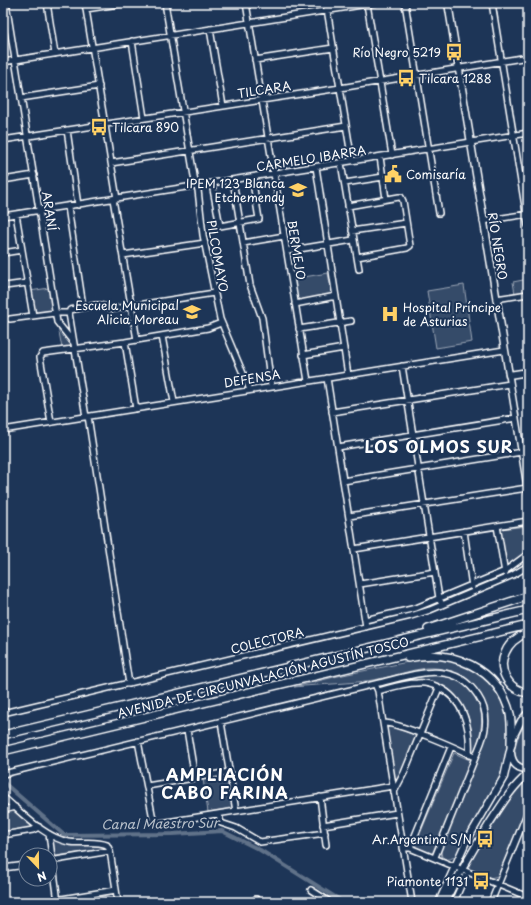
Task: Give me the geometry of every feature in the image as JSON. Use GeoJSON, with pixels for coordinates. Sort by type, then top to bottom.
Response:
{"type":"FeatureCollection","features":[{"type":"Feature","properties":{"kind":"highway"},"geometry":{"type":"LineString","coordinates":[[269,672],[298,661],[432,628],[528,596]]}},
{"type":"Feature","properties":{"kind":"highway","name":"AVENIDA DE CIRCUNVALACIÓN AGUSTÍN TOSCO"},"geometry":{"type":"LineString","coordinates":[[3,736],[528,610]]}},
{"type":"Feature","properties":{"kind":"highway","name":"AVENIDA DE CIRCUNVALACIÓN AGUSTÍN TOSCO"},"geometry":{"type":"LineString","coordinates":[[3,751],[528,625]]}},
{"type":"Feature","properties":{"kind":"highway"},"geometry":{"type":"LineString","coordinates":[[528,632],[517,639],[508,648],[505,653],[502,667],[505,677],[512,686],[520,691],[528,693]]}},
{"type":"Feature","properties":{"kind":"highway"},"geometry":{"type":"LineString","coordinates":[[364,664],[392,662],[432,655],[451,657],[470,664],[489,678],[503,697],[508,707],[511,721],[510,746]]}},
{"type":"Feature","properties":{"kind":"main road","name":"RÍO NEGRO"},"geometry":{"type":"LineString","coordinates":[[448,3],[509,375]]}},
{"type":"Feature","properties":{"kind":"main road"},"geometry":{"type":"LineString","coordinates":[[509,375],[528,372]]}},
{"type":"Feature","properties":{"kind":"main road"},"geometry":{"type":"LineString","coordinates":[[439,902],[454,866],[501,782],[506,770],[510,746],[516,730],[528,713]]}},
{"type":"Feature","properties":{"kind":"main road"},"geometry":{"type":"LineString","coordinates":[[510,746],[515,764],[528,770]]}},
{"type":"Feature","properties":{"kind":"main road"},"geometry":{"type":"LineString","coordinates":[[445,902],[509,792],[528,774]]}},
{"type":"Feature","properties":{"kind":"street","name":"ARANÍ"},"geometry":{"type":"LineString","coordinates":[[6,3],[55,313],[57,322],[74,342]]}},
{"type":"Feature","properties":{"kind":"street"},"geometry":{"type":"LineString","coordinates":[[47,3],[55,54]]}},
{"type":"Feature","properties":{"kind":"street"},"geometry":{"type":"LineString","coordinates":[[85,3],[111,163],[122,255],[137,340]]}},
{"type":"Feature","properties":{"kind":"street"},"geometry":{"type":"LineString","coordinates":[[86,9],[125,3]]}},
{"type":"Feature","properties":{"kind":"street","name":"PILCOMAYO"},"geometry":{"type":"LineString","coordinates":[[165,3],[214,293],[221,323],[250,390]]}},
{"type":"Feature","properties":{"kind":"street","name":"BERMEJO"},"geometry":{"type":"LineString","coordinates":[[246,3],[308,381]]}},
{"type":"Feature","properties":{"kind":"street"},"geometry":{"type":"LineString","coordinates":[[326,3],[352,161]]}},
{"type":"Feature","properties":{"kind":"street"},"geometry":{"type":"LineString","coordinates":[[3,62],[374,3]]}},
{"type":"Feature","properties":{"kind":"street"},"geometry":{"type":"LineString","coordinates":[[405,3],[439,213]]}},
{"type":"Feature","properties":{"kind":"street"},"geometry":{"type":"LineString","coordinates":[[492,3],[528,225]]}},
{"type":"Feature","properties":{"kind":"street"},"geometry":{"type":"LineString","coordinates":[[367,4],[392,155]]}},
{"type":"Feature","properties":{"kind":"street"},"geometry":{"type":"LineString","coordinates":[[3,23],[9,22]]}},
{"type":"Feature","properties":{"kind":"street"},"geometry":{"type":"LineString","coordinates":[[210,29],[223,106]]}},
{"type":"Feature","properties":{"kind":"street"},"geometry":{"type":"LineString","coordinates":[[132,41],[144,118]]}},
{"type":"Feature","properties":{"kind":"street"},"geometry":{"type":"LineString","coordinates":[[255,60],[334,48]]}},
{"type":"Feature","properties":{"kind":"street","name":"TILCARA"},"geometry":{"type":"LineString","coordinates":[[3,140],[340,88],[528,57]]}},
{"type":"Feature","properties":{"kind":"street"},"geometry":{"type":"LineString","coordinates":[[21,98],[98,86]]}},
{"type":"Feature","properties":{"kind":"street"},"geometry":{"type":"LineString","coordinates":[[111,163],[346,126]]}},
{"type":"Feature","properties":{"kind":"street"},"geometry":{"type":"LineString","coordinates":[[66,130],[78,205]]}},
{"type":"Feature","properties":{"kind":"street","name":"CARMELO IBARRA"},"geometry":{"type":"LineString","coordinates":[[3,216],[68,207],[528,133]]}},
{"type":"Feature","properties":{"kind":"street"},"geometry":{"type":"LineString","coordinates":[[380,157],[386,199]]}},
{"type":"Feature","properties":{"kind":"street"},"geometry":{"type":"LineString","coordinates":[[342,163],[353,240],[359,269]]}},
{"type":"Feature","properties":{"kind":"street"},"geometry":{"type":"LineString","coordinates":[[316,167],[348,375]]}},
{"type":"Feature","properties":{"kind":"street"},"geometry":{"type":"LineString","coordinates":[[3,180],[34,174]]}},
{"type":"Feature","properties":{"kind":"street"},"geometry":{"type":"LineString","coordinates":[[520,176],[528,174]]}},
{"type":"Feature","properties":{"kind":"street"},"geometry":{"type":"LineString","coordinates":[[212,184],[220,226],[259,219],[252,177]]}},
{"type":"Feature","properties":{"kind":"street"},"geometry":{"type":"LineString","coordinates":[[345,183],[383,177]]}},
{"type":"Feature","properties":{"kind":"street"},"geometry":{"type":"LineString","coordinates":[[233,180],[250,285],[262,318],[272,386]]}},
{"type":"Feature","properties":{"kind":"street"},"geometry":{"type":"LineString","coordinates":[[348,206],[399,197],[402,198],[410,245],[409,248],[357,256]]}},
{"type":"Feature","properties":{"kind":"street"},"geometry":{"type":"LineString","coordinates":[[68,207],[83,306]]}},
{"type":"Feature","properties":{"kind":"street"},"geometry":{"type":"LineString","coordinates":[[16,214],[33,316]]}},
{"type":"Feature","properties":{"kind":"street"},"geometry":{"type":"LineString","coordinates":[[483,221],[527,214]]}},
{"type":"Feature","properties":{"kind":"street"},"geometry":{"type":"LineString","coordinates":[[352,231],[406,223]]}},
{"type":"Feature","properties":{"kind":"street"},"geometry":{"type":"LineString","coordinates":[[243,243],[284,236]]}},
{"type":"Feature","properties":{"kind":"street"},"geometry":{"type":"LineString","coordinates":[[287,251],[353,240]]}},
{"type":"Feature","properties":{"kind":"street"},"geometry":{"type":"LineString","coordinates":[[122,255],[205,243]]}},
{"type":"Feature","properties":{"kind":"street"},"geometry":{"type":"LineString","coordinates":[[3,253],[22,250]]}},
{"type":"Feature","properties":{"kind":"street"},"geometry":{"type":"LineString","coordinates":[[5,286],[27,283]]}},
{"type":"Feature","properties":{"kind":"street"},"geometry":{"type":"LineString","coordinates":[[10,319],[55,313],[69,313],[70,310],[83,306],[100,305],[111,309],[214,293]]}},
{"type":"Feature","properties":{"kind":"street"},"geometry":{"type":"LineString","coordinates":[[496,299],[528,294]]}},
{"type":"Feature","properties":{"kind":"street"},"geometry":{"type":"LineString","coordinates":[[295,304],[336,296]]}},
{"type":"Feature","properties":{"kind":"street"},"geometry":{"type":"LineString","coordinates":[[69,313],[129,684]]}},
{"type":"Feature","properties":{"kind":"street"},"geometry":{"type":"LineString","coordinates":[[299,329],[351,321]]}},
{"type":"Feature","properties":{"kind":"street"},"geometry":{"type":"LineString","coordinates":[[51,422],[41,355],[61,350],[124,342],[208,328],[221,323]]}},
{"type":"Feature","properties":{"kind":"street"},"geometry":{"type":"LineString","coordinates":[[162,336],[174,402]]}},
{"type":"Feature","properties":{"kind":"street"},"geometry":{"type":"LineString","coordinates":[[124,342],[136,408]]}},
{"type":"Feature","properties":{"kind":"street"},"geometry":{"type":"LineString","coordinates":[[303,355],[344,348]]}},
{"type":"Feature","properties":{"kind":"street","name":"DEFENSA"},"geometry":{"type":"LineString","coordinates":[[3,430],[504,350]]}},
{"type":"Feature","properties":{"kind":"street"},"geometry":{"type":"LineString","coordinates":[[402,366],[439,598],[442,605]]}},
{"type":"Feature","properties":{"kind":"street","name":"RÍO NEGRO"},"geometry":{"type":"LineString","coordinates":[[509,375],[528,490]]}},
{"type":"Feature","properties":{"kind":"street"},"geometry":{"type":"LineString","coordinates":[[327,378],[366,627]]}},
{"type":"Feature","properties":{"kind":"street"},"geometry":{"type":"LineString","coordinates":[[332,412],[510,384]]}},
{"type":"Feature","properties":{"kind":"street"},"geometry":{"type":"LineString","coordinates":[[338,447],[516,418]]}},
{"type":"Feature","properties":{"kind":"street"},"geometry":{"type":"LineString","coordinates":[[343,481],[528,451]]}},
{"type":"Feature","properties":{"kind":"street"},"geometry":{"type":"LineString","coordinates":[[349,516],[528,490]]}},
{"type":"Feature","properties":{"kind":"street"},"geometry":{"type":"LineString","coordinates":[[354,548],[528,521]]}},
{"type":"Feature","properties":{"kind":"street"},"geometry":{"type":"LineString","coordinates":[[497,526],[506,578]]}},
{"type":"Feature","properties":{"kind":"street"},"geometry":{"type":"LineString","coordinates":[[464,531],[473,592]]}},
{"type":"Feature","properties":{"kind":"street"},"geometry":{"type":"LineString","coordinates":[[365,620],[408,610],[472,585],[505,571],[528,554]]}},
{"type":"Feature","properties":{"kind":"street","name":"COLECTORA"},"geometry":{"type":"LineString","coordinates":[[3,713],[411,616],[442,605],[506,578],[528,566]]}},
{"type":"Feature","properties":{"kind":"street"},"geometry":{"type":"LineString","coordinates":[[360,584],[435,572]]}},
{"type":"Feature","properties":{"kind":"street"},"geometry":{"type":"LineString","coordinates":[[3,774],[375,684],[431,672],[451,674],[463,680],[477,694],[485,714],[486,724],[475,758],[434,857]]}},
{"type":"Feature","properties":{"kind":"street"},"geometry":{"type":"LineString","coordinates":[[378,691],[417,682],[429,684],[452,696],[462,710],[469,735],[469,755]]}},
{"type":"Feature","properties":{"kind":"street"},"geometry":{"type":"LineString","coordinates":[[375,684],[378,691],[412,902]]}},
{"type":"Feature","properties":{"kind":"street"},"geometry":{"type":"LineString","coordinates":[[394,792],[404,773],[439,688]]}},
{"type":"Feature","properties":{"kind":"street"},"geometry":{"type":"LineString","coordinates":[[221,722],[236,811]]}},
{"type":"Feature","properties":{"kind":"street"},"geometry":{"type":"LineString","coordinates":[[383,723],[390,723],[419,734],[475,758]]}},
{"type":"Feature","properties":{"kind":"street"},"geometry":{"type":"LineString","coordinates":[[187,730],[195,778]]}},
{"type":"Feature","properties":{"kind":"street"},"geometry":{"type":"LineString","coordinates":[[138,741],[154,824],[393,786]]}},
{"type":"Feature","properties":{"kind":"street"},"geometry":{"type":"LineString","coordinates":[[410,848],[451,747]]}},
{"type":"Feature","properties":{"kind":"street"},"geometry":{"type":"LineString","coordinates":[[147,786],[229,772]]}},
{"type":"Feature","properties":{"kind":"street"},"geometry":{"type":"LineString","coordinates":[[3,797],[49,834],[69,842],[104,843],[109,847],[118,902]]}},
{"type":"Feature","properties":{"kind":"street"},"geometry":{"type":"LineString","coordinates":[[320,798],[326,845]]}},
{"type":"Feature","properties":{"kind":"street"},"geometry":{"type":"LineString","coordinates":[[3,810],[15,807]]}},
{"type":"Feature","properties":{"kind":"street"},"geometry":{"type":"LineString","coordinates":[[491,902],[528,811]]}},
{"type":"Feature","properties":{"kind":"street"},"geometry":{"type":"LineString","coordinates":[[323,824],[397,813]]}},
{"type":"Feature","properties":{"kind":"street"},"geometry":{"type":"LineString","coordinates":[[219,814],[222,823],[236,828],[260,842],[325,833]]}},
{"type":"Feature","properties":{"kind":"street"},"geometry":{"type":"LineString","coordinates":[[3,835],[33,830],[40,827]]}},
{"type":"Feature","properties":{"kind":"street"},"geometry":{"type":"LineString","coordinates":[[49,834],[50,847]]}},
{"type":"Feature","properties":{"kind":"street"},"geometry":{"type":"LineString","coordinates":[[403,848],[410,848],[434,857],[528,897]]}},
{"type":"Feature","properties":{"kind":"street"},"geometry":{"type":"LineString","coordinates":[[58,859],[110,851]]}},
{"type":"Feature","properties":{"kind":"street"},"geometry":{"type":"LineString","coordinates":[[3,868],[18,866]]}},
{"type":"Feature","properties":{"kind":"street"},"geometry":{"type":"LineString","coordinates":[[454,902],[464,871]]}},
{"type":"Feature","properties":{"kind":"street"},"geometry":{"type":"LineString","coordinates":[[56,887],[58,901]]}},
{"type":"Feature","properties":{"kind":"street"},"geometry":{"type":"LineString","coordinates":[[43,902],[58,901],[116,890]]}},
{"type":"Feature","properties":{"kind":"street"},"geometry":{"type":"LineString","coordinates":[[311,890],[330,902]]}},
{"type":"Feature","properties":{"kind":"shaded area"},"geometry":{"type":"Polygon","coordinates":[[[328,273],[332,296],[296,302],[292,279],[328,273]]]}},
{"type":"Feature","properties":{"kind":"shaded area"},"geometry":{"type":"Polygon","coordinates":[[[528,279],[528,291],[515,294],[513,282],[528,279]]]}},
{"type":"Feature","properties":{"kind":"shaded area"},"geometry":{"type":"Polygon","coordinates":[[[464,285],[472,342],[436,348],[427,291],[464,285]]]}},
{"type":"Feature","properties":{"kind":"shaded area"},"geometry":{"type":"Polygon","coordinates":[[[49,288],[52,310],[34,313],[30,291],[49,288]]]}},
{"type":"Feature","properties":{"kind":"shaded area"},"geometry":{"type":"Polygon","coordinates":[[[58,327],[73,345],[62,348],[58,327]]]}},
{"type":"Feature","properties":{"kind":"shaded area"},"geometry":{"type":"Polygon","coordinates":[[[528,526],[528,550],[507,566],[500,529],[528,526]]]}},
{"type":"Feature","properties":{"kind":"shaded area"},"geometry":{"type":"Polygon","coordinates":[[[428,658],[444,659],[460,663],[474,670],[495,689],[501,699],[508,719],[508,741],[498,782],[456,856],[449,859],[442,857],[440,847],[486,736],[487,730],[488,721],[486,709],[476,688],[460,675],[438,668],[414,670],[368,681],[294,687],[338,676],[428,658]]]}},
{"type":"Feature","properties":{"kind":"shaded area"},"geometry":{"type":"Polygon","coordinates":[[[436,674],[448,676],[463,682],[473,691],[478,699],[482,718],[480,736],[473,754],[471,753],[468,716],[457,697],[449,689],[433,684],[382,689],[381,685],[436,674]]]}},
{"type":"Feature","properties":{"kind":"shaded area"},"geometry":{"type":"Polygon","coordinates":[[[528,720],[527,766],[520,763],[516,758],[515,752],[518,739],[528,720]]]}},
{"type":"Feature","properties":{"kind":"shaded area"},"geometry":{"type":"Polygon","coordinates":[[[389,725],[417,736],[397,783],[395,783],[386,728],[386,726],[389,725]]]}},
{"type":"Feature","properties":{"kind":"shaded area"},"geometry":{"type":"Polygon","coordinates":[[[454,753],[472,761],[432,854],[414,848],[454,753]]]}},
{"type":"Feature","properties":{"kind":"shaded area"},"geometry":{"type":"Polygon","coordinates":[[[225,775],[229,777],[233,806],[230,808],[208,812],[203,779],[225,775]]]}},
{"type":"Feature","properties":{"kind":"shaded area"},"geometry":{"type":"Polygon","coordinates":[[[528,777],[528,804],[498,876],[490,878],[469,869],[471,858],[488,830],[514,790],[528,777]]]}},
{"type":"Feature","properties":{"kind":"shaded area"},"geometry":{"type":"Polygon","coordinates":[[[13,810],[17,811],[34,826],[32,828],[3,832],[3,813],[13,810]]]}},
{"type":"Feature","properties":{"kind":"shaded area"},"geometry":{"type":"Polygon","coordinates":[[[54,840],[106,848],[58,855],[58,847],[53,847],[52,841],[54,840]]]}},
{"type":"Feature","properties":{"kind":"waterway","name":"Canal Maestro Sur"},"geometry":{"type":"LineString","coordinates":[[3,782],[64,835],[173,834],[222,831],[260,850],[343,902]]}},
{"type":"Feature","properties":{"kind":"place","name":"Río Negro 5219"},"geometry":{"type":"Point","coordinates":[454,52]}},
{"type":"Feature","properties":{"kind":"place","name":"Tilcara 1288"},"geometry":{"type":"Point","coordinates":[406,78]}},
{"type":"Feature","properties":{"kind":"place","name":"Tilcara 890"},"geometry":{"type":"Point","coordinates":[99,127]}},
{"type":"Feature","properties":{"kind":"place","name":"Comisaría"},"geometry":{"type":"Point","coordinates":[393,174]}},
{"type":"Feature","properties":{"kind":"place","name":"IPEM 123 Blanca Etchemendy"},"geometry":{"type":"Point","coordinates":[298,190]}},
{"type":"Feature","properties":{"kind":"place","name":"Escuela Municipal Alicia Moreau"},"geometry":{"type":"Point","coordinates":[192,312]}},
{"type":"Feature","properties":{"kind":"place","name":"Hospital Príncipe de Asturias"},"geometry":{"type":"Point","coordinates":[390,314]}},
{"type":"Feature","properties":{"kind":"place","name":"Ar.Argentina S/N"},"geometry":{"type":"Point","coordinates":[485,839]}},
{"type":"Feature","properties":{"kind":"place","name":"Piamonte 1131"},"geometry":{"type":"Point","coordinates":[481,881]}},
{"type":"Feature","properties":{"kind":"district","name":"LOS OLMOS SUR"},"geometry":{"type":"Point","coordinates":[439,446]}},
{"type":"Feature","properties":{"kind":"district","name":"AMPLIACIÓN CABO FARINA"},"geometry":{"type":"Point","coordinates":[225,783]}}]}
